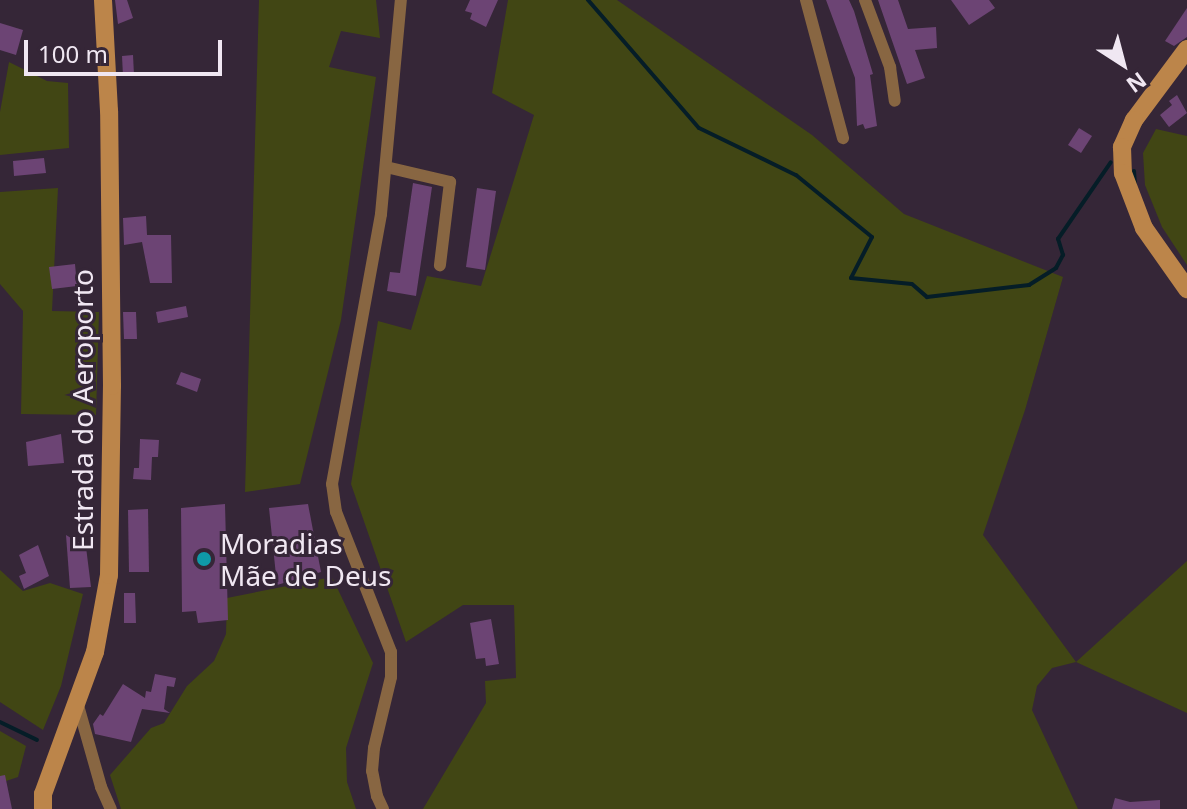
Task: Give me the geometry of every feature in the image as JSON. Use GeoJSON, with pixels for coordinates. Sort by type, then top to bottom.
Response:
{"type":"FeatureCollection","features":[{"type":"Feature","properties":{"kind":"main road","name":"Estrada do Aeroporto"},"geometry":{"type":"LineString","coordinates":[[43,809],[43,794],[95,652],[109,575],[112,354],[109,111],[103,0]]}},
{"type":"Feature","properties":{"kind":"main road"},"geometry":{"type":"LineString","coordinates":[[1187,49],[1134,120],[1122,147],[1123,173],[1144,228],[1187,289]]}},
{"type":"Feature","properties":{"kind":"street"},"geometry":{"type":"LineString","coordinates":[[383,809],[372,771],[374,748],[391,677],[391,652],[336,512],[332,484],[386,167],[401,0]]}},
{"type":"Feature","properties":{"kind":"street"},"geometry":{"type":"LineString","coordinates":[[806,0],[843,138]]}},
{"type":"Feature","properties":{"kind":"street"},"geometry":{"type":"LineString","coordinates":[[865,0],[890,67],[895,101]]}},
{"type":"Feature","properties":{"kind":"street"},"geometry":{"type":"LineString","coordinates":[[386,167],[450,182],[440,265]]}},
{"type":"Feature","properties":{"kind":"street"},"geometry":{"type":"LineString","coordinates":[[76,699],[101,787],[111,809]]}},
{"type":"Feature","properties":{"kind":"green space"},"geometry":{"type":"Polygon","coordinates":[[[259,0],[376,0],[380,38],[341,31],[329,67],[376,77],[341,320],[300,484],[245,492],[259,0]]]}},
{"type":"Feature","properties":{"kind":"green space"},"geometry":{"type":"Polygon","coordinates":[[[508,0],[617,0],[812,135],[904,214],[1063,277],[1025,410],[983,535],[1076,662],[1052,668],[1037,686],[1032,710],[1078,809],[423,809],[486,703],[485,681],[516,678],[514,605],[463,605],[406,642],[351,484],[378,321],[411,330],[427,276],[481,286],[534,115],[492,93],[508,0]]]}},
{"type":"Feature","properties":{"kind":"green space"},"geometry":{"type":"Polygon","coordinates":[[[9,62],[47,81],[68,83],[69,148],[0,155],[0,112],[9,62]]]}},
{"type":"Feature","properties":{"kind":"green space"},"geometry":{"type":"Polygon","coordinates":[[[1156,129],[1187,136],[1187,265],[1162,227],[1145,185],[1143,153],[1156,129]]]}},
{"type":"Feature","properties":{"kind":"green space"},"geometry":{"type":"Polygon","coordinates":[[[58,188],[52,311],[99,312],[96,415],[21,414],[23,311],[0,284],[0,192],[58,188]]]}},
{"type":"Feature","properties":{"kind":"green space"},"geometry":{"type":"Polygon","coordinates":[[[1187,561],[1187,713],[1076,662],[1187,561]]]}},
{"type":"Feature","properties":{"kind":"green space"},"geometry":{"type":"Polygon","coordinates":[[[0,570],[23,591],[50,583],[83,594],[61,686],[43,730],[0,702],[0,570]]]}},
{"type":"Feature","properties":{"kind":"green space"},"geometry":{"type":"Polygon","coordinates":[[[332,577],[373,663],[346,748],[347,782],[356,809],[121,809],[110,775],[151,728],[164,723],[187,686],[214,661],[226,634],[227,598],[332,577]]]}},
{"type":"Feature","properties":{"kind":"green space"},"geometry":{"type":"Polygon","coordinates":[[[0,731],[26,746],[18,777],[0,783],[0,731]]]}},
{"type":"Feature","properties":{"kind":"building"},"geometry":{"type":"Polygon","coordinates":[[[115,0],[127,0],[133,18],[118,24],[115,0]]]}},
{"type":"Feature","properties":{"kind":"building"},"geometry":{"type":"Polygon","coordinates":[[[470,0],[498,0],[486,27],[470,19],[472,13],[465,11],[470,0]]]}},
{"type":"Feature","properties":{"kind":"building"},"geometry":{"type":"Polygon","coordinates":[[[826,0],[849,0],[854,11],[873,74],[870,75],[877,126],[865,129],[863,124],[857,126],[855,78],[826,0]]]}},
{"type":"Feature","properties":{"kind":"building"},"geometry":{"type":"Polygon","coordinates":[[[878,0],[898,0],[908,29],[936,27],[937,48],[915,50],[925,78],[907,84],[878,0]]]}},
{"type":"Feature","properties":{"kind":"building"},"geometry":{"type":"Polygon","coordinates":[[[951,0],[989,0],[995,8],[969,25],[951,0]]]}},
{"type":"Feature","properties":{"kind":"building"},"geometry":{"type":"Polygon","coordinates":[[[1187,8],[1187,37],[1174,46],[1165,41],[1187,8]]]}},
{"type":"Feature","properties":{"kind":"building"},"geometry":{"type":"Polygon","coordinates":[[[0,23],[23,30],[16,55],[0,50],[0,23]]]}},
{"type":"Feature","properties":{"kind":"building"},"geometry":{"type":"Polygon","coordinates":[[[133,55],[134,75],[123,76],[122,56],[133,55]]]}},
{"type":"Feature","properties":{"kind":"building"},"geometry":{"type":"Polygon","coordinates":[[[1177,95],[1187,113],[1169,127],[1160,115],[1172,105],[1169,101],[1177,95]]]}},
{"type":"Feature","properties":{"kind":"building"},"geometry":{"type":"Polygon","coordinates":[[[1079,128],[1092,136],[1081,153],[1068,145],[1079,128]]]}},
{"type":"Feature","properties":{"kind":"building"},"geometry":{"type":"Polygon","coordinates":[[[44,158],[46,173],[14,176],[13,161],[44,158]]]}},
{"type":"Feature","properties":{"kind":"building"},"geometry":{"type":"Polygon","coordinates":[[[413,183],[432,187],[416,296],[387,291],[390,272],[400,273],[413,183]]]}},
{"type":"Feature","properties":{"kind":"building"},"geometry":{"type":"Polygon","coordinates":[[[477,188],[496,191],[485,270],[466,267],[477,188]]]}},
{"type":"Feature","properties":{"kind":"building"},"geometry":{"type":"Polygon","coordinates":[[[146,216],[147,235],[171,235],[172,283],[150,283],[142,242],[124,245],[123,218],[146,216]]]}},
{"type":"Feature","properties":{"kind":"building"},"geometry":{"type":"Polygon","coordinates":[[[75,264],[77,286],[52,289],[49,267],[75,264]]]}},
{"type":"Feature","properties":{"kind":"building"},"geometry":{"type":"Polygon","coordinates":[[[186,306],[188,317],[158,323],[156,312],[186,306]]]}},
{"type":"Feature","properties":{"kind":"building"},"geometry":{"type":"Polygon","coordinates":[[[123,312],[136,312],[137,339],[124,339],[123,312]]]}},
{"type":"Feature","properties":{"kind":"building"},"geometry":{"type":"Polygon","coordinates":[[[181,372],[201,379],[197,392],[176,384],[181,372]]]}},
{"type":"Feature","properties":{"kind":"building"},"geometry":{"type":"Polygon","coordinates":[[[61,434],[64,463],[28,466],[26,442],[61,434]]]}},
{"type":"Feature","properties":{"kind":"building"},"geometry":{"type":"Polygon","coordinates":[[[140,439],[159,440],[158,457],[152,457],[151,480],[133,479],[134,468],[139,468],[140,439]]]}},
{"type":"Feature","properties":{"kind":"building","name":"Moradias Mãe de Deus"},"geometry":{"type":"Polygon","coordinates":[[[225,504],[228,620],[198,623],[196,611],[182,612],[181,508],[225,504]]]}},
{"type":"Feature","properties":{"kind":"building"},"geometry":{"type":"Polygon","coordinates":[[[308,504],[321,572],[277,585],[269,508],[308,504]]]}},
{"type":"Feature","properties":{"kind":"building"},"geometry":{"type":"Polygon","coordinates":[[[148,509],[149,572],[129,572],[128,510],[148,509]]]}},
{"type":"Feature","properties":{"kind":"building"},"geometry":{"type":"Polygon","coordinates":[[[66,535],[86,547],[91,587],[70,588],[66,535]]]}},
{"type":"Feature","properties":{"kind":"building"},"geometry":{"type":"Polygon","coordinates":[[[38,545],[49,576],[24,589],[19,576],[26,573],[19,555],[38,545]]]}},
{"type":"Feature","properties":{"kind":"building"},"geometry":{"type":"Polygon","coordinates":[[[124,593],[135,593],[136,623],[124,623],[124,593]]]}},
{"type":"Feature","properties":{"kind":"building"},"geometry":{"type":"Polygon","coordinates":[[[491,619],[499,664],[486,666],[485,658],[476,659],[470,623],[491,619]]]}},
{"type":"Feature","properties":{"kind":"building"},"geometry":{"type":"Polygon","coordinates":[[[155,674],[176,678],[174,687],[167,686],[164,709],[170,713],[142,709],[131,742],[95,734],[93,724],[100,714],[103,716],[123,684],[145,698],[146,691],[151,692],[155,674]]]}},
{"type":"Feature","properties":{"kind":"building"},"geometry":{"type":"Polygon","coordinates":[[[5,775],[12,809],[0,809],[0,776],[5,775]]]}},
{"type":"Feature","properties":{"kind":"building"},"geometry":{"type":"Polygon","coordinates":[[[1115,798],[1130,802],[1160,800],[1160,809],[1112,809],[1115,798]]]}},
{"type":"Feature","properties":{"kind":"waterway"},"geometry":{"type":"LineString","coordinates":[[588,0],[699,128],[796,175],[872,237],[851,278],[912,284],[927,297],[1029,285],[1056,268],[1063,255],[1058,239],[1111,162]]}},
{"type":"Feature","properties":{"kind":"waterway"},"geometry":{"type":"LineString","coordinates":[[1134,171],[1135,184]]}},
{"type":"Feature","properties":{"kind":"waterway"},"geometry":{"type":"LineString","coordinates":[[0,722],[37,740]]}},
{"type":"Feature","properties":{"kind":"place","name":"Moradias Mãe de Deus"},"geometry":{"type":"Point","coordinates":[204,559]}}]}
